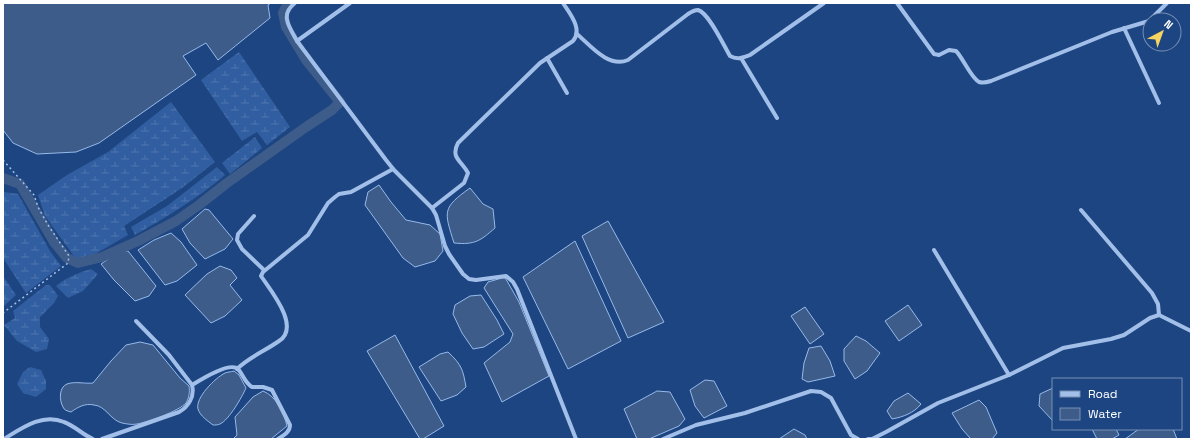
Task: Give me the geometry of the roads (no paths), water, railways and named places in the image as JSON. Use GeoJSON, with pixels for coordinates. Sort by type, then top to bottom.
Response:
{"type":"FeatureCollection","features":[{"type":"Feature","properties":{"kind":"street"},"geometry":{"type":"LineString","coordinates":[[295,3],[288,10],[287,20],[297,41],[393,168],[432,208],[436,215],[448,254],[463,274],[476,280],[506,276],[513,282],[520,296],[576,439]]}},
{"type":"Feature","properties":{"kind":"street"},"geometry":{"type":"LineString","coordinates":[[297,41],[350,3]]}},
{"type":"Feature","properties":{"kind":"street"},"geometry":{"type":"LineString","coordinates":[[432,208],[464,183],[467,178],[468,173],[466,169],[455,154],[458,143],[540,63],[573,41],[577,34],[576,26],[563,3]]}},
{"type":"Feature","properties":{"kind":"street"},"geometry":{"type":"LineString","coordinates":[[577,34],[607,59],[615,63],[622,63],[688,14],[698,10],[708,19],[730,56],[734,58],[742,58],[750,55],[824,3]]}},
{"type":"Feature","properties":{"kind":"street"},"geometry":{"type":"LineString","coordinates":[[897,3],[934,54],[939,55],[949,50],[956,51],[978,82],[991,81],[1112,32],[1149,21],[1167,3]]}},
{"type":"Feature","properties":{"kind":"street"},"geometry":{"type":"LineString","coordinates":[[1124,28],[1159,103]]}},
{"type":"Feature","properties":{"kind":"street"},"geometry":{"type":"LineString","coordinates":[[547,58],[567,93]]}},
{"type":"Feature","properties":{"kind":"street"},"geometry":{"type":"LineString","coordinates":[[742,58],[777,118]]}},
{"type":"Feature","properties":{"kind":"street"},"geometry":{"type":"LineString","coordinates":[[237,368],[244,362],[280,340],[286,332],[287,323],[284,312],[261,276],[264,270],[308,235],[328,203],[334,197],[339,194],[351,192],[393,168]]}},
{"type":"Feature","properties":{"kind":"street"},"geometry":{"type":"LineString","coordinates":[[1081,210],[1152,293],[1158,304],[1159,315]]}},
{"type":"Feature","properties":{"kind":"street"},"geometry":{"type":"LineString","coordinates":[[254,216],[238,234],[237,240],[242,249],[264,270]]}},
{"type":"Feature","properties":{"kind":"street"},"geometry":{"type":"LineString","coordinates":[[934,250],[1009,375]]}},
{"type":"Feature","properties":{"kind":"street"},"geometry":{"type":"LineString","coordinates":[[868,439],[872,439],[886,432],[938,402],[1009,375],[1063,348],[1111,339],[1124,335],[1150,318],[1159,315],[1191,331]]}},
{"type":"Feature","properties":{"kind":"street"},"geometry":{"type":"LineString","coordinates":[[102,439],[179,412],[185,408],[193,392],[192,385],[169,355],[136,321]]}},
{"type":"Feature","properties":{"kind":"street"},"geometry":{"type":"LineString","coordinates":[[192,385],[223,368],[237,368],[249,385],[252,387],[268,388],[272,390],[275,395],[290,424],[288,432],[278,439]]}},
{"type":"Feature","properties":{"kind":"street"},"geometry":{"type":"LineString","coordinates":[[663,439],[696,425],[745,413],[811,391],[821,392],[831,398],[851,435],[858,439]]}},
{"type":"Feature","properties":{"kind":"street"},"geometry":{"type":"LineString","coordinates":[[4,439],[28,424],[50,419],[64,422],[93,439]]}},
{"type":"Feature","properties":{"kind":"water"},"geometry":{"type":"Polygon","coordinates":[[[3,3],[271,3],[268,5],[270,18],[218,60],[206,43],[183,56],[196,75],[99,143],[76,152],[37,154],[13,143],[3,130],[3,3]]]}},
{"type":"Feature","properties":{"kind":"water"},"geometry":{"type":"Polygon","coordinates":[[[379,185],[406,220],[430,225],[440,234],[443,251],[435,261],[415,267],[403,258],[365,205],[368,192],[379,185]]]}},
{"type":"Feature","properties":{"kind":"water"},"geometry":{"type":"Polygon","coordinates":[[[470,188],[483,204],[493,209],[495,228],[481,239],[472,243],[454,243],[448,224],[448,211],[454,201],[470,188]]]}},
{"type":"Feature","properties":{"kind":"water"},"geometry":{"type":"Polygon","coordinates":[[[205,209],[209,210],[233,239],[225,249],[205,259],[190,243],[182,229],[205,209]]]}},
{"type":"Feature","properties":{"kind":"water"},"geometry":{"type":"Polygon","coordinates":[[[608,221],[664,322],[628,338],[582,236],[608,221]]]}},
{"type":"Feature","properties":{"kind":"water"},"geometry":{"type":"Polygon","coordinates":[[[171,233],[181,242],[197,265],[177,281],[165,285],[138,250],[154,240],[171,233]]]}},
{"type":"Feature","properties":{"kind":"water"},"geometry":{"type":"Polygon","coordinates":[[[575,241],[621,341],[568,369],[523,277],[575,241]]]}},
{"type":"Feature","properties":{"kind":"water"},"geometry":{"type":"Polygon","coordinates":[[[128,251],[156,286],[149,296],[135,301],[114,280],[101,264],[117,253],[128,251]]]}},
{"type":"Feature","properties":{"kind":"water"},"geometry":{"type":"Polygon","coordinates":[[[220,266],[231,270],[237,278],[230,285],[242,300],[225,316],[211,323],[185,295],[207,274],[220,266]]]}},
{"type":"Feature","properties":{"kind":"water"},"geometry":{"type":"Polygon","coordinates":[[[505,278],[519,302],[549,376],[502,402],[484,363],[510,342],[513,334],[484,288],[488,282],[505,278]]]}},
{"type":"Feature","properties":{"kind":"water"},"geometry":{"type":"Polygon","coordinates":[[[481,295],[504,334],[484,347],[473,349],[462,333],[453,314],[455,305],[470,296],[481,295]]]}},
{"type":"Feature","properties":{"kind":"water"},"geometry":{"type":"Polygon","coordinates":[[[908,305],[922,325],[899,341],[885,321],[908,305]]]}},
{"type":"Feature","properties":{"kind":"water"},"geometry":{"type":"Polygon","coordinates":[[[805,307],[824,334],[810,344],[791,316],[805,307]]]}},
{"type":"Feature","properties":{"kind":"water"},"geometry":{"type":"Polygon","coordinates":[[[395,335],[444,426],[423,439],[420,439],[367,351],[395,335]]]}},
{"type":"Feature","properties":{"kind":"water"},"geometry":{"type":"Polygon","coordinates":[[[856,336],[866,341],[880,353],[867,371],[855,379],[844,361],[844,349],[856,336]]]}},
{"type":"Feature","properties":{"kind":"water"},"geometry":{"type":"Polygon","coordinates":[[[140,342],[153,345],[180,378],[189,386],[189,395],[186,403],[163,416],[142,423],[133,424],[118,421],[102,408],[94,405],[82,406],[71,412],[64,409],[60,397],[64,386],[73,383],[93,383],[126,345],[140,342]]]}},
{"type":"Feature","properties":{"kind":"water"},"geometry":{"type":"Polygon","coordinates":[[[821,346],[830,361],[835,376],[808,382],[802,379],[804,363],[809,348],[821,346]]]}},
{"type":"Feature","properties":{"kind":"water"},"geometry":{"type":"Polygon","coordinates":[[[448,352],[461,368],[466,387],[457,395],[441,401],[419,367],[440,354],[448,352]]]}},
{"type":"Feature","properties":{"kind":"water"},"geometry":{"type":"Polygon","coordinates":[[[234,371],[239,375],[246,388],[224,422],[213,425],[200,414],[198,404],[203,394],[216,379],[225,373],[234,371]]]}},
{"type":"Feature","properties":{"kind":"water"},"geometry":{"type":"Polygon","coordinates":[[[705,380],[714,381],[727,406],[704,418],[695,406],[690,390],[705,380]]]}},
{"type":"Feature","properties":{"kind":"water"},"geometry":{"type":"Polygon","coordinates":[[[1052,388],[1052,420],[1039,406],[1040,394],[1052,388]]]}},
{"type":"Feature","properties":{"kind":"water"},"geometry":{"type":"Polygon","coordinates":[[[263,391],[268,393],[276,401],[284,416],[287,426],[271,439],[233,439],[237,435],[235,417],[253,397],[263,391]]]}},
{"type":"Feature","properties":{"kind":"water"},"geometry":{"type":"Polygon","coordinates":[[[657,391],[670,392],[685,419],[679,426],[649,439],[637,439],[624,409],[657,391]]]}},
{"type":"Feature","properties":{"kind":"water"},"geometry":{"type":"Polygon","coordinates":[[[908,393],[921,404],[908,414],[892,419],[887,411],[894,401],[908,393]]]}},
{"type":"Feature","properties":{"kind":"water"},"geometry":{"type":"Polygon","coordinates":[[[979,400],[986,407],[997,433],[992,439],[971,439],[962,429],[952,413],[979,400]]]}},
{"type":"Feature","properties":{"kind":"water"},"geometry":{"type":"Polygon","coordinates":[[[794,429],[805,435],[807,439],[779,439],[794,429]]]}},
{"type":"Feature","properties":{"kind":"water"},"geometry":{"type":"Polygon","coordinates":[[[1092,430],[1116,430],[1119,435],[1112,439],[1097,439],[1092,430]]]}},
{"type":"Feature","properties":{"kind":"water"},"geometry":{"type":"Polygon","coordinates":[[[1138,430],[1173,430],[1177,439],[1125,439],[1138,430]]]}},
{"type":"Feature","properties":{"kind":"waterway"},"geometry":{"type":"LineString","coordinates":[[3,178],[20,184],[54,242],[67,258],[78,263],[102,257],[138,241],[176,221],[227,183],[332,110],[340,102],[306,60],[286,27],[283,13],[286,7],[291,3]]}}]}
